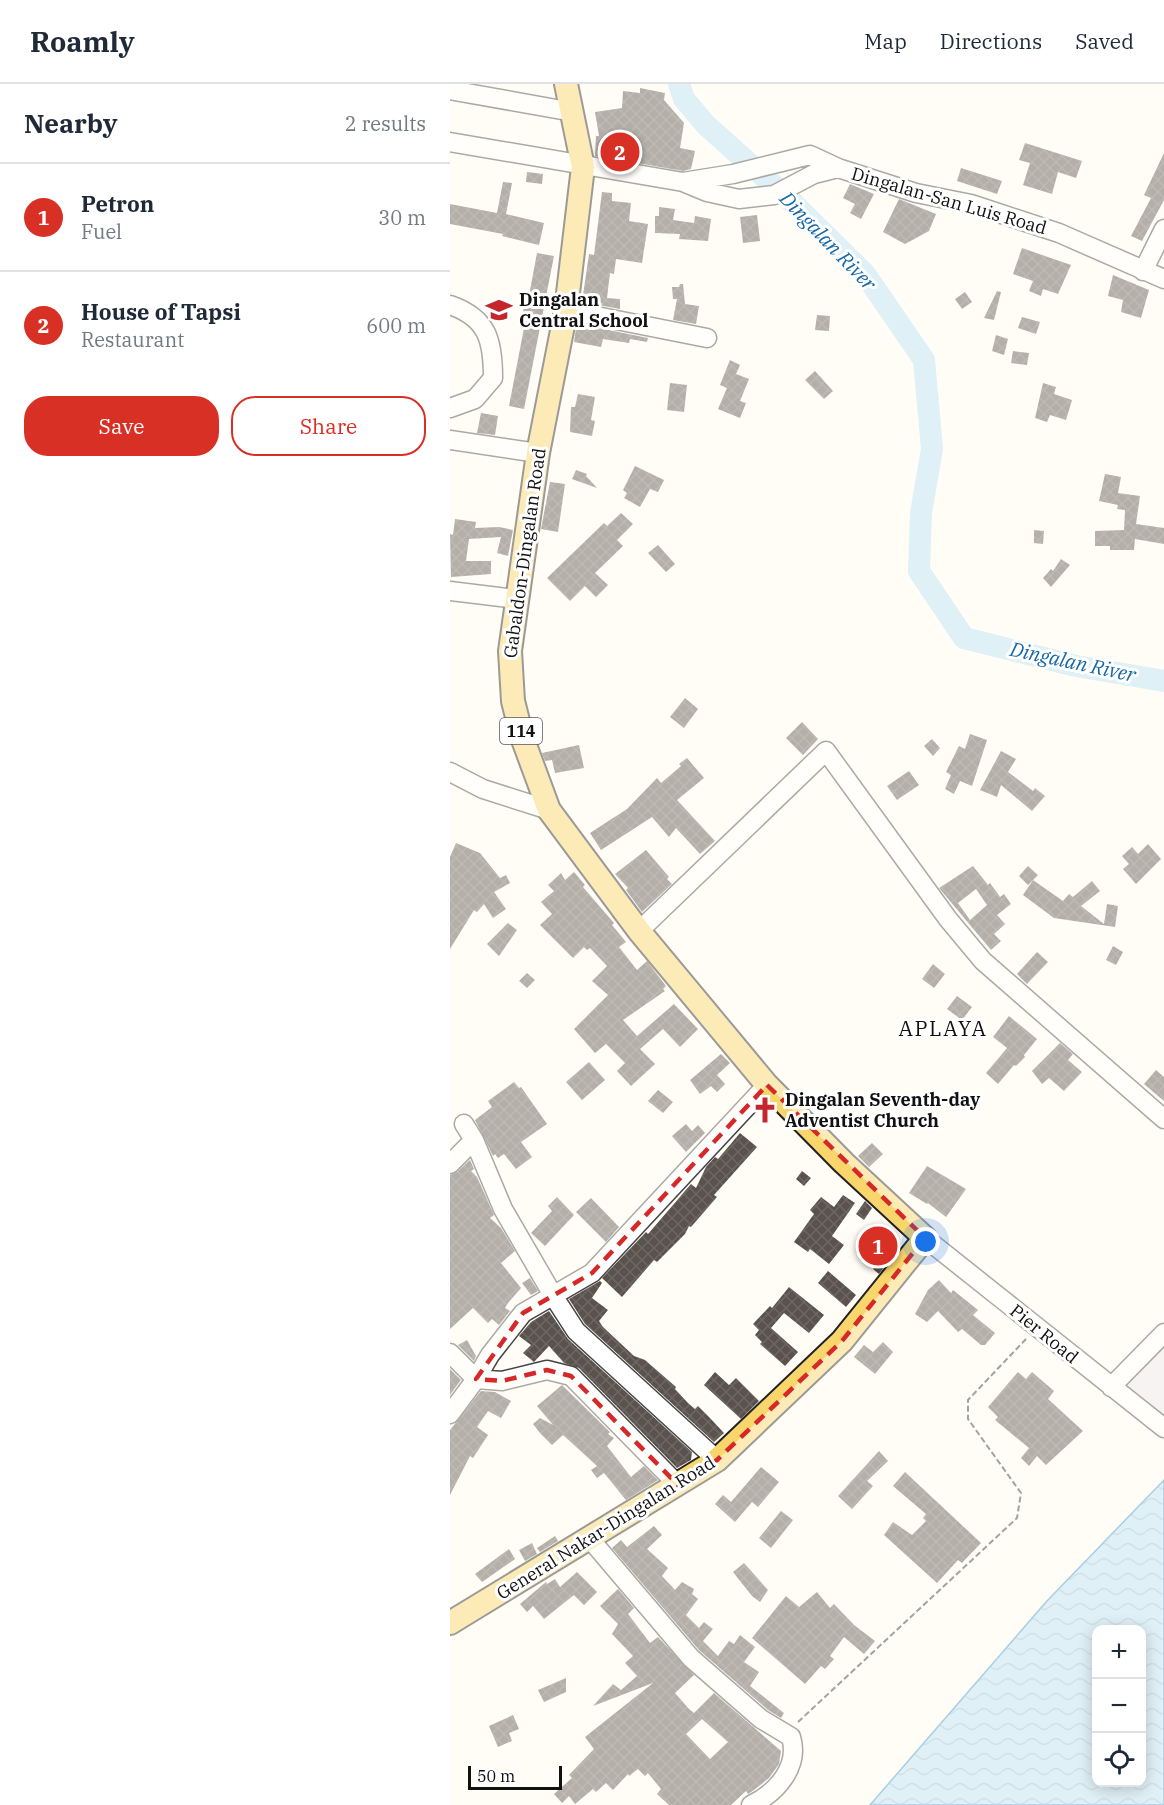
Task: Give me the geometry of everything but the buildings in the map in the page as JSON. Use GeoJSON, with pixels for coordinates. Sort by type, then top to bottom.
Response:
{"type":"FeatureCollection","features":[{"type":"Feature","properties":{"kind":"main road","name":"Gabaldon-Dingalan Road"},"geometry":{"type":"LineString","coordinates":[[566,84],[583,167],[566,310],[538,453],[510,651],[513,701],[522,737],[549,810],[639,932],[767,1085],[844,1163],[925,1238]]}},
{"type":"Feature","properties":{"kind":"main road","name":"General Nakar-Dingalan Road"},"geometry":{"type":"LineString","coordinates":[[450,1623],[717,1460],[842,1341],[925,1238]]}},
{"type":"Feature","properties":{"kind":"street"},"geometry":{"type":"LineString","coordinates":[[450,90],[573,112]]}},
{"type":"Feature","properties":{"kind":"street"},"geometry":{"type":"LineString","coordinates":[[450,142],[583,167],[683,182],[733,174],[798,157],[819,158],[838,168]]}},
{"type":"Feature","properties":{"kind":"street","name":"Dingalan-San Luis Road"},"geometry":{"type":"LineString","coordinates":[[683,182],[707,192],[740,199],[774,195],[814,174],[838,168],[916,193],[971,204],[1048,230],[1164,279]]}},
{"type":"Feature","properties":{"kind":"street"},"geometry":{"type":"LineString","coordinates":[[1143,271],[1164,229]]}},
{"type":"Feature","properties":{"kind":"street"},"geometry":{"type":"LineString","coordinates":[[450,304],[469,311],[480,321],[492,354],[494,378],[475,399],[450,408]]}},
{"type":"Feature","properties":{"kind":"street"},"geometry":{"type":"LineString","coordinates":[[566,310],[707,338]]}},
{"type":"Feature","properties":{"kind":"street"},"geometry":{"type":"LineString","coordinates":[[450,440],[538,453]]}},
{"type":"Feature","properties":{"kind":"street"},"geometry":{"type":"LineString","coordinates":[[450,591],[516,599]]}},
{"type":"Feature","properties":{"kind":"street"},"geometry":{"type":"LineString","coordinates":[[639,932],[826,751],[948,919],[983,961],[1164,1119]]}},
{"type":"Feature","properties":{"kind":"street"},"geometry":{"type":"LineString","coordinates":[[450,772],[483,789],[549,810]]}},
{"type":"Feature","properties":{"kind":"street"},"geometry":{"type":"LineString","coordinates":[[450,1414],[476,1379],[490,1354],[523,1314],[592,1273],[767,1085]]}},
{"type":"Feature","properties":{"kind":"street"},"geometry":{"type":"LineString","coordinates":[[464,1124],[474,1140],[503,1209],[576,1330],[717,1460]]}},
{"type":"Feature","properties":{"kind":"street"},"geometry":{"type":"LineString","coordinates":[[450,1164],[474,1140]]}},
{"type":"Feature","properties":{"kind":"street","name":"Pier Road"},"geometry":{"type":"LineString","coordinates":[[925,1238],[1036,1329],[1164,1428]]}},
{"type":"Feature","properties":{"kind":"street"},"geometry":{"type":"LineString","coordinates":[[1111,1387],[1164,1333]]}},
{"type":"Feature","properties":{"kind":"street"},"geometry":{"type":"LineString","coordinates":[[450,1353],[476,1379],[502,1381],[547,1370],[571,1376],[678,1485]]}},
{"type":"Feature","properties":{"kind":"street"},"geometry":{"type":"LineString","coordinates":[[590,1539],[691,1658],[761,1719],[791,1737],[794,1748],[785,1774],[777,1788],[751,1805]]}},
{"type":"Feature","properties":{"kind":"path"},"geometry":{"type":"LineString","coordinates":[[787,1733],[1017,1518],[1021,1493],[968,1419],[968,1400],[1036,1329]]}},
{"type":"Feature","properties":{"kind":"highlighted area"},"geometry":{"type":"Polygon","coordinates":[[[767,1085],[925,1238],[842,1341],[717,1460],[678,1485],[571,1376],[547,1370],[502,1381],[476,1379],[523,1313],[592,1273],[767,1085]]]}},
{"type":"Feature","properties":{"kind":"shaded area"},"geometry":{"type":"Polygon","coordinates":[[[1164,1344],[1164,1440],[1109,1396],[1164,1344]]]}},
{"type":"Feature","properties":{"kind":"water"},"geometry":{"type":"Polygon","coordinates":[[[1164,1480],[1164,1805],[870,1805],[1046,1602],[1164,1480]]]}},
{"type":"Feature","properties":{"kind":"waterway","name":"Dingalan River"},"geometry":{"type":"LineString","coordinates":[[679,84],[684,99],[706,125],[791,201],[865,274],[924,360],[932,449],[921,513],[919,571],[964,638],[1076,666],[1164,681]]}},
{"type":"Feature","properties":{"kind":"place","name":"House of Tapsi"},"geometry":{"type":"Point","coordinates":[620,152]}},
{"type":"Feature","properties":{"kind":"place","name":"Dingalan Central School"},"geometry":{"type":"Point","coordinates":[499,310]}},
{"type":"Feature","properties":{"kind":"place","name":"Dingalan Seventh-day Adventist Church"},"geometry":{"type":"Point","coordinates":[765,1110]}},
{"type":"Feature","properties":{"kind":"place","name":"Petron"},"geometry":{"type":"Point","coordinates":[878,1246]}},
{"type":"Feature","properties":{"kind":"district","name":"APLAYA"},"geometry":{"type":"Point","coordinates":[943,1029]}}]}
